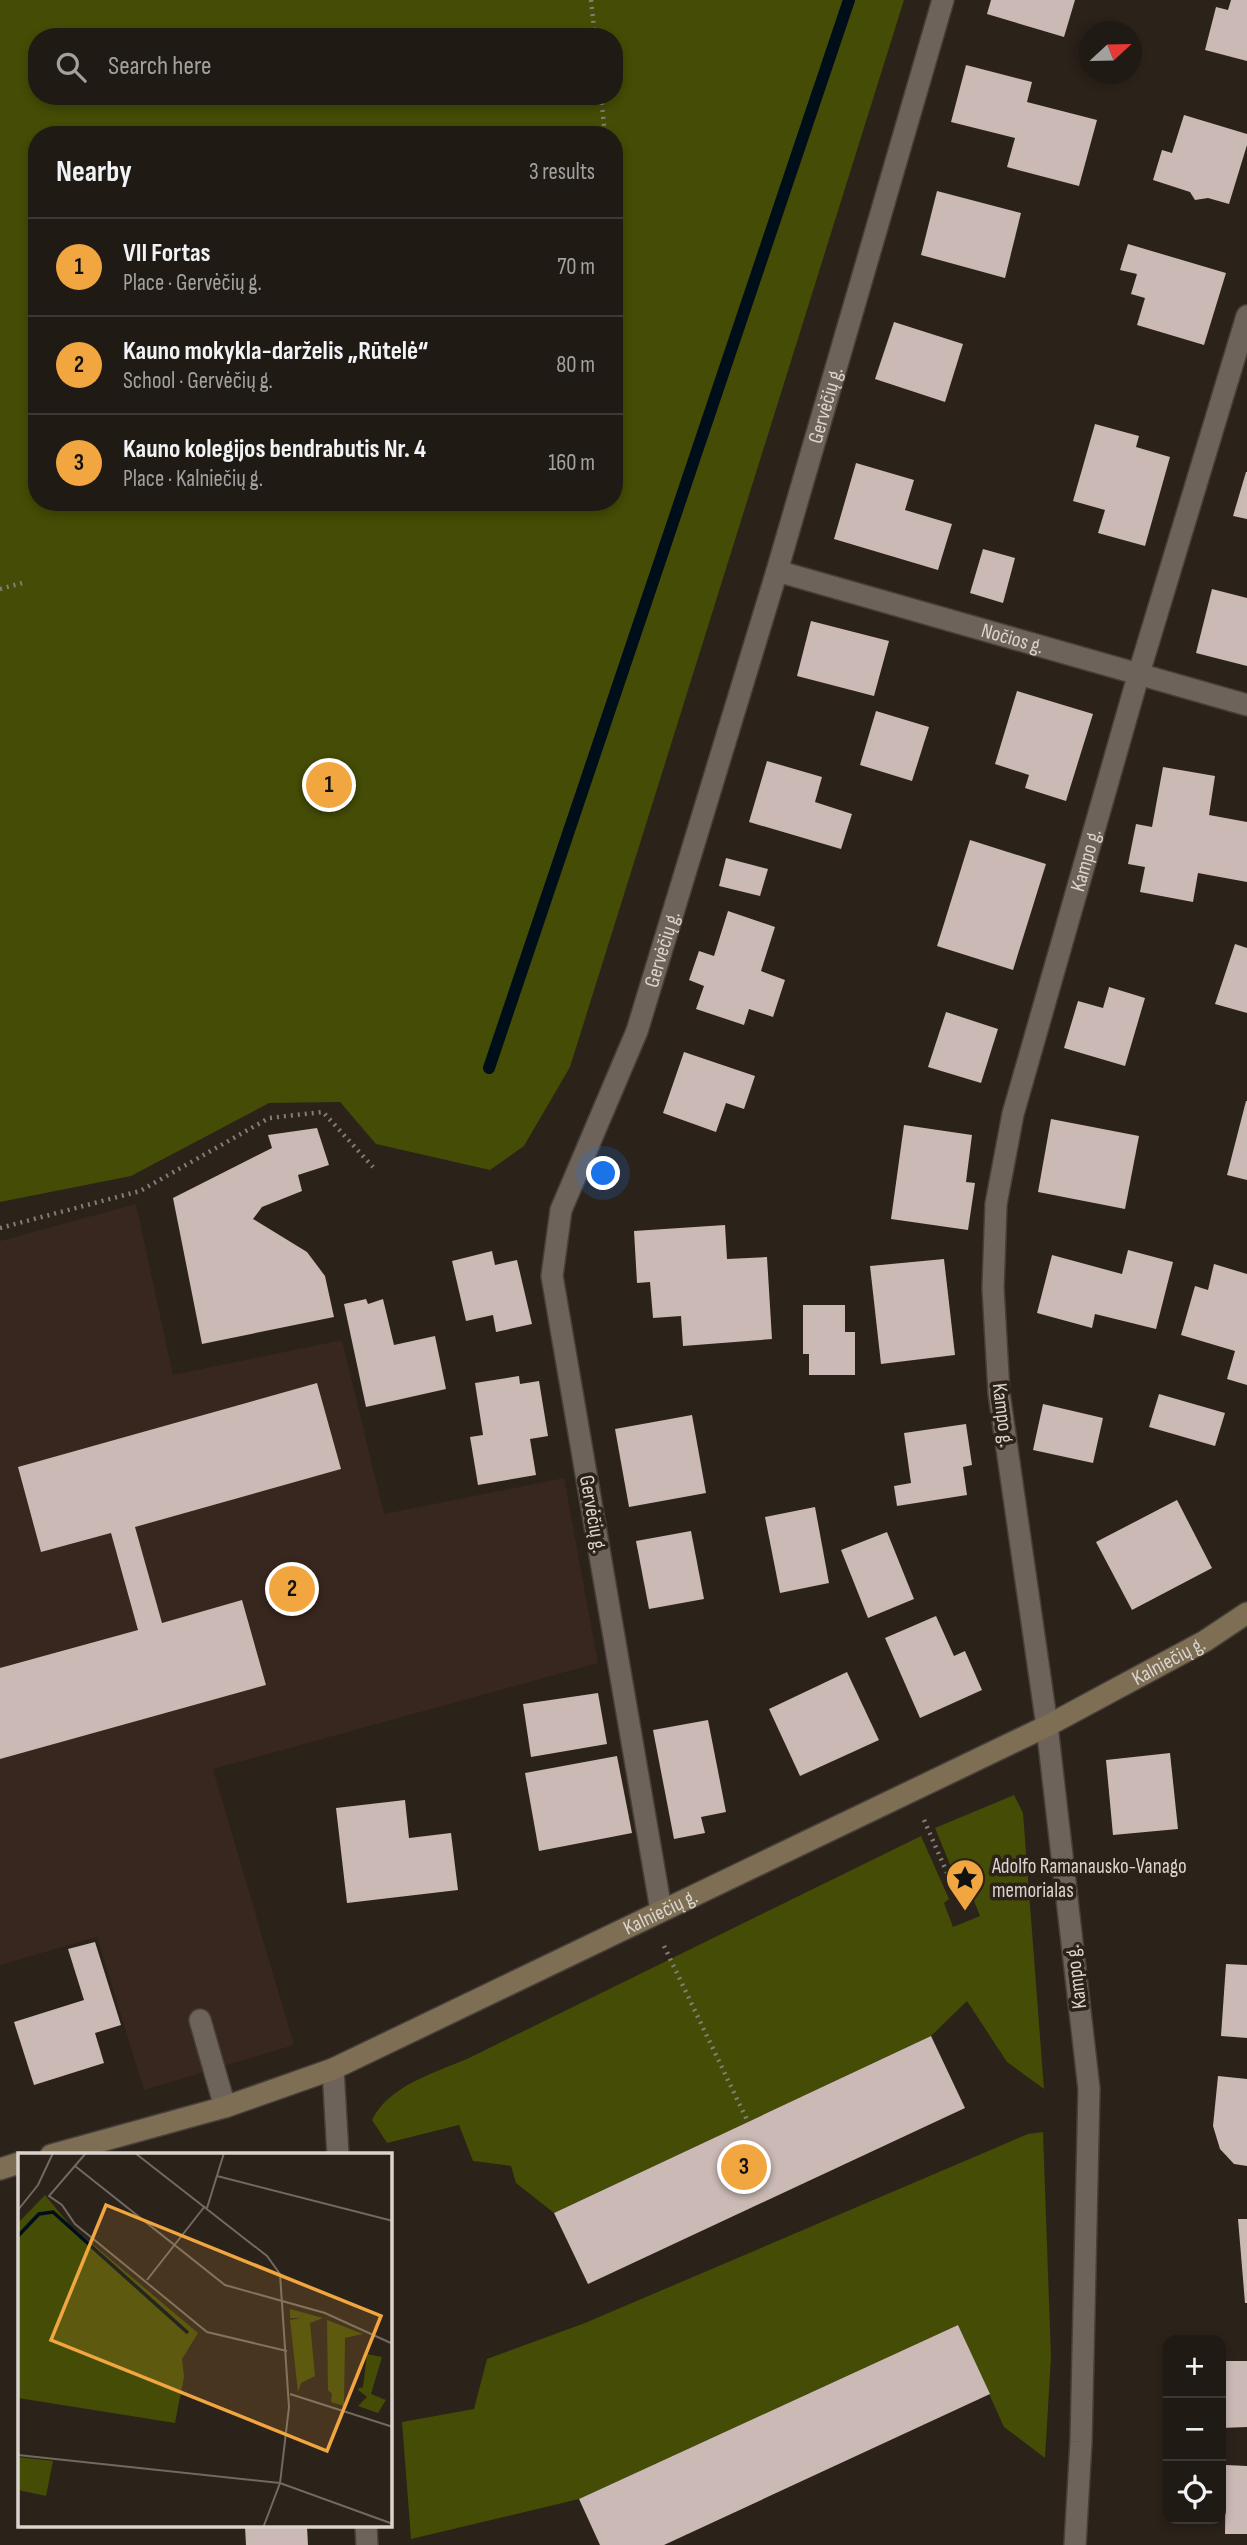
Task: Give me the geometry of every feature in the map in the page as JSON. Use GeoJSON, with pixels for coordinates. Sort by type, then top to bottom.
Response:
{"type":"FeatureCollection","features":[{"type":"Feature","properties":{"kind":"street","name":"Gervėčių g."},"geometry":{"type":"LineString","coordinates":[[656,1913],[552,1276],[561,1210],[637,1031],[777,571],[943,0]]}},
{"type":"Feature","properties":{"kind":"street","name":"Kampo g."},"geometry":{"type":"LineString","coordinates":[[1075,2545],[1081,2442],[1089,2089],[1047,1726],[999,1393],[993,1288],[996,1204],[1013,1114],[1139,673],[1247,316]]}},
{"type":"Feature","properties":{"kind":"street","name":"Nočios g."},"geometry":{"type":"LineString","coordinates":[[777,571],[1247,705]]}},
{"type":"Feature","properties":{"kind":"street","name":"Kalniečių g."},"geometry":{"type":"LineString","coordinates":[[58,2153],[225,2107],[333,2069],[1047,1726],[1205,1641],[1247,1612]]}},
{"type":"Feature","properties":{"kind":"street"},"geometry":{"type":"LineString","coordinates":[[200,2020],[225,2107]]}},
{"type":"Feature","properties":{"kind":"street"},"geometry":{"type":"LineString","coordinates":[[333,2069],[338,2153]]}},
{"type":"Feature","properties":{"kind":"street"},"geometry":{"type":"LineString","coordinates":[[0,2169],[18,2163]]}},
{"type":"Feature","properties":{"kind":"path"},"geometry":{"type":"LineString","coordinates":[[591,0],[594,28]]}},
{"type":"Feature","properties":{"kind":"path"},"geometry":{"type":"LineString","coordinates":[[602,105],[604,126]]}},
{"type":"Feature","properties":{"kind":"path"},"geometry":{"type":"LineString","coordinates":[[0,589],[22,583]]}},
{"type":"Feature","properties":{"kind":"path"},"geometry":{"type":"LineString","coordinates":[[0,1228],[140,1191],[269,1118],[323,1112],[373,1167]]}},
{"type":"Feature","properties":{"kind":"path"},"geometry":{"type":"LineString","coordinates":[[912,1791],[955,1891]]}},
{"type":"Feature","properties":{"kind":"path"},"geometry":{"type":"LineString","coordinates":[[656,1913],[748,2122]]}},
{"type":"Feature","properties":{"kind":"shaded area"},"geometry":{"type":"Polygon","coordinates":[[[136,1204],[173,1375],[342,1340],[384,1514],[564,1478],[598,1663],[213,1769],[294,2045],[144,2090],[97,1937],[0,1965],[0,1241],[136,1204]]]}},
{"type":"Feature","properties":{"kind":"green space"},"geometry":{"type":"Polygon","coordinates":[[[0,0],[904,0],[570,1067],[524,1146],[490,1170],[376,1144],[340,1102],[269,1103],[131,1176],[0,1202],[0,0]]]}},
{"type":"Feature","properties":{"kind":"green space"},"geometry":{"type":"Polygon","coordinates":[[[1014,1795],[1023,1813],[1044,2089],[1007,2062],[967,2001],[931,2036],[554,2213],[516,2183],[511,2166],[473,2161],[459,2125],[387,2143],[372,2120],[390,2098],[414,2082],[469,2058],[921,1836],[949,1899],[944,1903],[953,1927],[980,1916],[970,1891],[962,1894],[935,1828],[1014,1795]]]}},
{"type":"Feature","properties":{"kind":"green space"},"geometry":{"type":"Polygon","coordinates":[[[1043,2132],[1051,2357],[1045,2458],[1004,2427],[958,2325],[579,2499],[411,2539],[402,2422],[474,2409],[487,2359],[585,2323],[1028,2134],[1043,2132]]]}},
{"type":"Feature","properties":{"kind":"building"},"geometry":{"type":"Polygon","coordinates":[[[991,0],[1075,0],[1064,37],[987,14],[991,0]]]}},
{"type":"Feature","properties":{"kind":"building"},"geometry":{"type":"Polygon","coordinates":[[[1231,0],[1247,0],[1247,61],[1205,50],[1216,7],[1228,10],[1231,0]]]}},
{"type":"Feature","properties":{"kind":"building"},"geometry":{"type":"Polygon","coordinates":[[[966,65],[1032,82],[1027,102],[1097,120],[1079,186],[1007,167],[1015,138],[951,122],[966,65]]]}},
{"type":"Feature","properties":{"kind":"building"},"geometry":{"type":"Polygon","coordinates":[[[1184,115],[1247,134],[1247,145],[1229,204],[1208,198],[1195,200],[1190,192],[1153,180],[1162,150],[1172,153],[1184,115]]]}},
{"type":"Feature","properties":{"kind":"building"},"geometry":{"type":"Polygon","coordinates":[[[937,191],[1021,213],[1005,278],[921,255],[937,191]]]}},
{"type":"Feature","properties":{"kind":"building"},"geometry":{"type":"Polygon","coordinates":[[[1128,244],[1226,273],[1204,345],[1137,325],[1145,298],[1131,294],[1137,274],[1120,270],[1128,244]]]}},
{"type":"Feature","properties":{"kind":"building"},"geometry":{"type":"Polygon","coordinates":[[[894,322],[963,344],[945,402],[875,379],[894,322]]]}},
{"type":"Feature","properties":{"kind":"building"},"geometry":{"type":"Polygon","coordinates":[[[1095,424],[1139,436],[1136,447],[1170,457],[1145,546],[1098,533],[1105,510],[1073,501],[1095,424]]]}},
{"type":"Feature","properties":{"kind":"building"},"geometry":{"type":"Polygon","coordinates":[[[856,463],[914,480],[905,510],[952,524],[938,570],[834,539],[856,463]]]}},
{"type":"Feature","properties":{"kind":"building"},"geometry":{"type":"Polygon","coordinates":[[[1247,472],[1247,519],[1233,516],[1247,472]]]}},
{"type":"Feature","properties":{"kind":"building"},"geometry":{"type":"Polygon","coordinates":[[[983,549],[1015,558],[1003,603],[970,593],[983,549]]]}},
{"type":"Feature","properties":{"kind":"building"},"geometry":{"type":"Polygon","coordinates":[[[1212,589],[1247,598],[1247,666],[1196,653],[1212,589]]]}},
{"type":"Feature","properties":{"kind":"building"},"geometry":{"type":"Polygon","coordinates":[[[811,621],[889,641],[874,696],[797,676],[811,621]]]}},
{"type":"Feature","properties":{"kind":"building"},"geometry":{"type":"Polygon","coordinates":[[[1017,691],[1093,714],[1066,801],[1025,788],[1029,775],[995,764],[1017,691]]]}},
{"type":"Feature","properties":{"kind":"building"},"geometry":{"type":"Polygon","coordinates":[[[876,711],[929,727],[912,781],[860,765],[876,711]]]}},
{"type":"Feature","properties":{"kind":"building"},"geometry":{"type":"Polygon","coordinates":[[[767,761],[822,777],[815,802],[852,814],[841,849],[749,822],[767,761]]]}},
{"type":"Feature","properties":{"kind":"building"},"geometry":{"type":"Polygon","coordinates":[[[1163,767],[1215,776],[1209,815],[1247,822],[1247,882],[1198,873],[1193,902],[1140,892],[1145,867],[1128,864],[1136,824],[1152,827],[1163,767]]]}},
{"type":"Feature","properties":{"kind":"building"},"geometry":{"type":"Polygon","coordinates":[[[970,840],[1046,864],[1013,970],[937,946],[970,840]]]}},
{"type":"Feature","properties":{"kind":"building"},"geometry":{"type":"Polygon","coordinates":[[[726,858],[768,869],[760,896],[719,886],[726,858]]]}},
{"type":"Feature","properties":{"kind":"building"},"geometry":{"type":"Polygon","coordinates":[[[728,911],[775,927],[761,971],[785,980],[773,1017],[749,1009],[744,1025],[696,1009],[704,986],[689,980],[699,951],[714,956],[728,911]]]}},
{"type":"Feature","properties":{"kind":"building"},"geometry":{"type":"Polygon","coordinates":[[[1235,944],[1247,948],[1247,1013],[1215,1004],[1235,944]]]}},
{"type":"Feature","properties":{"kind":"building"},"geometry":{"type":"Polygon","coordinates":[[[1109,987],[1145,998],[1125,1066],[1064,1048],[1078,1001],[1103,1008],[1109,987]]]}},
{"type":"Feature","properties":{"kind":"building"},"geometry":{"type":"Polygon","coordinates":[[[946,1012],[998,1029],[981,1083],[928,1067],[946,1012]]]}},
{"type":"Feature","properties":{"kind":"building"},"geometry":{"type":"Polygon","coordinates":[[[684,1052],[755,1076],[744,1109],[726,1103],[716,1132],[663,1113],[684,1052]]]}},
{"type":"Feature","properties":{"kind":"building"},"geometry":{"type":"Polygon","coordinates":[[[1247,1101],[1247,1180],[1227,1175],[1247,1101]]]}},
{"type":"Feature","properties":{"kind":"building"},"geometry":{"type":"Polygon","coordinates":[[[1051,1119],[1139,1136],[1125,1209],[1038,1192],[1051,1119]]]}},
{"type":"Feature","properties":{"kind":"building"},"geometry":{"type":"Polygon","coordinates":[[[904,1125],[972,1135],[966,1182],[975,1183],[968,1230],[891,1219],[904,1125]]]}},
{"type":"Feature","properties":{"kind":"building"},"geometry":{"type":"Polygon","coordinates":[[[317,1128],[329,1165],[298,1175],[302,1191],[262,1207],[253,1219],[307,1252],[325,1276],[334,1317],[202,1344],[173,1198],[272,1148],[268,1135],[317,1128]]]}},
{"type":"Feature","properties":{"kind":"building"},"geometry":{"type":"Polygon","coordinates":[[[725,1225],[727,1259],[767,1257],[772,1339],[683,1346],[681,1316],[653,1318],[650,1282],[637,1283],[634,1231],[725,1225]]]}},
{"type":"Feature","properties":{"kind":"building"},"geometry":{"type":"Polygon","coordinates":[[[1128,1250],[1173,1262],[1156,1329],[1095,1314],[1092,1328],[1037,1313],[1052,1255],[1122,1274],[1128,1250]]]}},
{"type":"Feature","properties":{"kind":"building"},"geometry":{"type":"Polygon","coordinates":[[[492,1251],[495,1265],[517,1260],[532,1324],[496,1332],[493,1315],[466,1321],[452,1261],[492,1251]]]}},
{"type":"Feature","properties":{"kind":"building"},"geometry":{"type":"Polygon","coordinates":[[[944,1259],[955,1355],[881,1364],[870,1266],[944,1259]]]}},
{"type":"Feature","properties":{"kind":"building"},"geometry":{"type":"Polygon","coordinates":[[[1214,1264],[1247,1274],[1247,1385],[1227,1379],[1235,1351],[1181,1335],[1195,1286],[1208,1290],[1214,1264]]]}},
{"type":"Feature","properties":{"kind":"building"},"geometry":{"type":"Polygon","coordinates":[[[366,1299],[368,1304],[383,1299],[394,1345],[435,1336],[446,1389],[366,1407],[344,1304],[366,1299]]]}},
{"type":"Feature","properties":{"kind":"building"},"geometry":{"type":"Polygon","coordinates":[[[803,1305],[845,1305],[845,1332],[855,1332],[855,1375],[809,1375],[809,1354],[803,1354],[803,1305]]]}},
{"type":"Feature","properties":{"kind":"building"},"geometry":{"type":"Polygon","coordinates":[[[519,1376],[520,1384],[539,1381],[548,1436],[530,1439],[536,1475],[478,1485],[470,1437],[483,1435],[475,1383],[519,1376]]]}},
{"type":"Feature","properties":{"kind":"building"},"geometry":{"type":"Polygon","coordinates":[[[317,1383],[341,1469],[135,1527],[162,1623],[242,1600],[266,1685],[0,1759],[0,1668],[138,1630],[111,1533],[41,1552],[18,1467],[317,1383]]]}},
{"type":"Feature","properties":{"kind":"building"},"geometry":{"type":"Polygon","coordinates":[[[1159,1394],[1225,1413],[1215,1446],[1149,1427],[1159,1394]]]}},
{"type":"Feature","properties":{"kind":"building"},"geometry":{"type":"Polygon","coordinates":[[[1043,1404],[1103,1418],[1093,1463],[1033,1450],[1043,1404]]]}},
{"type":"Feature","properties":{"kind":"building"},"geometry":{"type":"Polygon","coordinates":[[[692,1415],[706,1493],[629,1507],[615,1429],[692,1415]]]}},
{"type":"Feature","properties":{"kind":"building"},"geometry":{"type":"Polygon","coordinates":[[[966,1424],[972,1465],[963,1467],[967,1495],[897,1506],[894,1486],[911,1483],[904,1433],[966,1424]]]}},
{"type":"Feature","properties":{"kind":"building"},"geometry":{"type":"Polygon","coordinates":[[[1177,1500],[1212,1568],[1132,1610],[1096,1542],[1177,1500]]]}},
{"type":"Feature","properties":{"kind":"building"},"geometry":{"type":"Polygon","coordinates":[[[815,1507],[829,1583],[780,1593],[765,1517],[815,1507]]]}},
{"type":"Feature","properties":{"kind":"building"},"geometry":{"type":"Polygon","coordinates":[[[691,1531],[704,1599],[649,1609],[636,1541],[691,1531]]]}},
{"type":"Feature","properties":{"kind":"building"},"geometry":{"type":"Polygon","coordinates":[[[887,1532],[914,1599],[868,1618],[841,1550],[887,1532]]]}},
{"type":"Feature","properties":{"kind":"building"},"geometry":{"type":"Polygon","coordinates":[[[936,1616],[954,1656],[965,1651],[982,1690],[920,1718],[885,1638],[936,1616]]]}},
{"type":"Feature","properties":{"kind":"building"},"geometry":{"type":"Polygon","coordinates":[[[847,1672],[879,1740],[800,1776],[769,1709],[847,1672]]]}},
{"type":"Feature","properties":{"kind":"building"},"geometry":{"type":"Polygon","coordinates":[[[598,1693],[607,1744],[531,1757],[523,1704],[598,1693]]]}},
{"type":"Feature","properties":{"kind":"building"},"geometry":{"type":"Polygon","coordinates":[[[708,1720],[726,1812],[701,1817],[705,1833],[674,1839],[653,1730],[708,1720]]]}},
{"type":"Feature","properties":{"kind":"building"},"geometry":{"type":"Polygon","coordinates":[[[1170,1753],[1178,1829],[1113,1835],[1106,1760],[1170,1753]]]}},
{"type":"Feature","properties":{"kind":"building"},"geometry":{"type":"Polygon","coordinates":[[[617,1756],[632,1833],[539,1851],[525,1773],[617,1756]]]}},
{"type":"Feature","properties":{"kind":"building"},"geometry":{"type":"Polygon","coordinates":[[[405,1800],[409,1838],[451,1833],[458,1890],[347,1903],[336,1808],[405,1800]]]}},
{"type":"Feature","properties":{"kind":"building"},"geometry":{"type":"Polygon","coordinates":[[[95,1942],[121,2025],[95,2033],[104,2063],[34,2085],[14,2022],[84,2000],[68,1949],[95,1942]]]}},
{"type":"Feature","properties":{"kind":"building"},"geometry":{"type":"Polygon","coordinates":[[[1226,1964],[1247,1965],[1247,2038],[1221,2036],[1226,1964]]]}},
{"type":"Feature","properties":{"kind":"building"},"geometry":{"type":"Polygon","coordinates":[[[931,2036],[965,2108],[588,2284],[554,2213],[931,2036]]]}},
{"type":"Feature","properties":{"kind":"building"},"geometry":{"type":"Polygon","coordinates":[[[1218,2076],[1247,2079],[1247,2166],[1234,2164],[1220,2149],[1213,2126],[1218,2076]]]}},
{"type":"Feature","properties":{"kind":"building"},"geometry":{"type":"Polygon","coordinates":[[[1238,2219],[1247,2219],[1247,2303],[1245,2303],[1238,2219]]]}},
{"type":"Feature","properties":{"kind":"building"},"geometry":{"type":"Polygon","coordinates":[[[958,2325],[990,2394],[664,2545],[600,2545],[579,2499],[958,2325]]]}},
{"type":"Feature","properties":{"kind":"building"},"geometry":{"type":"Polygon","coordinates":[[[1226,2361],[1247,2361],[1247,2427],[1226,2428],[1226,2361]]]}},
{"type":"Feature","properties":{"kind":"building"},"geometry":{"type":"Polygon","coordinates":[[[1226,2465],[1247,2466],[1247,2534],[1225,2534],[1226,2465]]]}},
{"type":"Feature","properties":{"kind":"building"},"geometry":{"type":"Polygon","coordinates":[[[245,2528],[307,2528],[308,2545],[246,2545],[245,2528]]]}},
{"type":"Feature","properties":{"kind":"waterway"},"geometry":{"type":"LineString","coordinates":[[489,1068],[849,0]]}},
{"type":"Feature","properties":{"kind":"place","name":"VII Fortas"},"geometry":{"type":"Point","coordinates":[329,785]}},
{"type":"Feature","properties":{"kind":"place","name":"Kauno mokykla-darželis „Rūtelė“"},"geometry":{"type":"Point","coordinates":[292,1589]}},
{"type":"Feature","properties":{"kind":"place","name":"Adolfo Ramanausko-Vanago memorialas"},"geometry":{"type":"Point","coordinates":[965,1912]}},
{"type":"Feature","properties":{"kind":"place","name":"Kauno kolegijos bendrabutis Nr. 4"},"geometry":{"type":"Point","coordinates":[744,2167]}}]}
